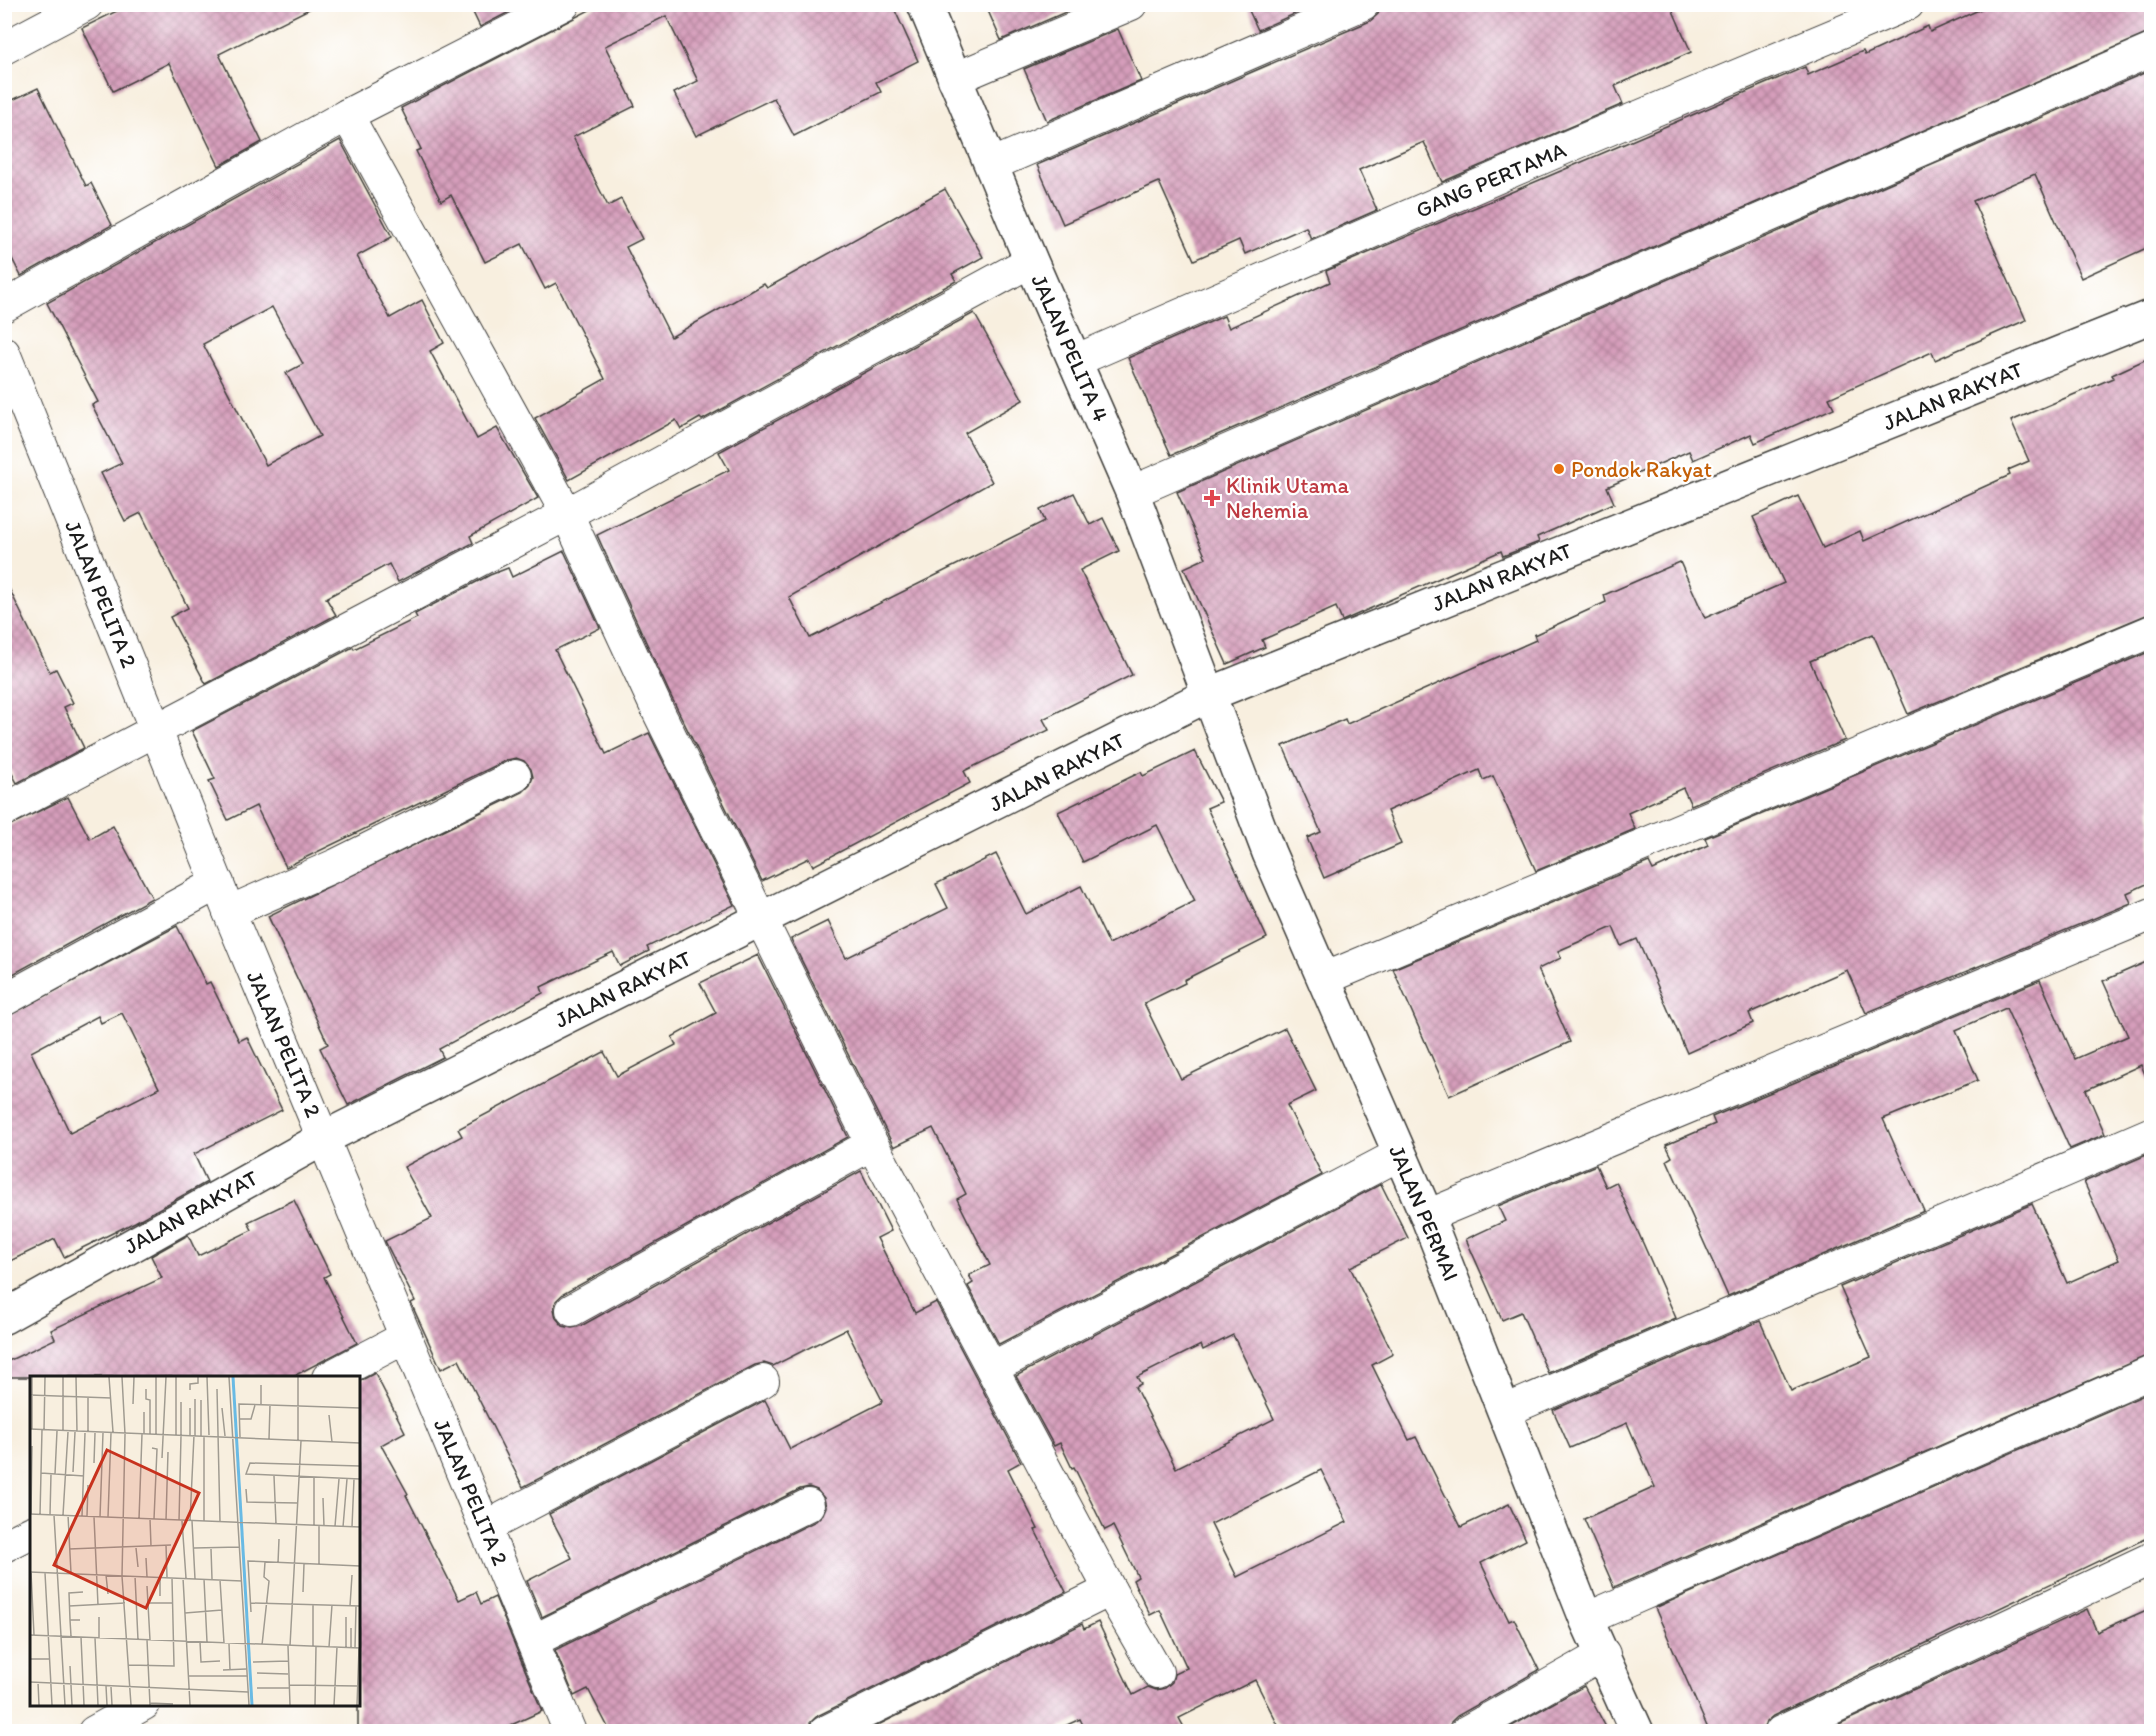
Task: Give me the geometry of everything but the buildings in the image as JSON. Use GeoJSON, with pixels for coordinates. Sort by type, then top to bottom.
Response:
{"type":"FeatureCollection","features":[{"type":"Feature","properties":{"kind":"street"},"geometry":{"type":"LineString","coordinates":[[4,48],[87,4]]}},
{"type":"Feature","properties":{"kind":"street"},"geometry":{"type":"LineString","coordinates":[[4,306],[347,115],[564,4]]}},
{"type":"Feature","properties":{"kind":"street","name":"JALAN PELITA 4"},"geometry":{"type":"LineString","coordinates":[[924,4],[1031,261],[1077,360],[1132,492],[1210,694]]}},
{"type":"Feature","properties":{"kind":"street"},"geometry":{"type":"LineString","coordinates":[[954,79],[1131,4]]}},
{"type":"Feature","properties":{"kind":"street"},"geometry":{"type":"LineString","coordinates":[[991,165],[1363,4]]}},
{"type":"Feature","properties":{"kind":"street","name":"GANG PERTAMA"},"geometry":{"type":"LineString","coordinates":[[1077,360],[1574,144],[1908,4]]}},
{"type":"Feature","properties":{"kind":"street"},"geometry":{"type":"LineString","coordinates":[[1132,492],[2151,50]]}},
{"type":"Feature","properties":{"kind":"street"},"geometry":{"type":"LineString","coordinates":[[347,115],[567,514],[658,711],[872,1144],[1110,1590],[1157,1672]]}},
{"type":"Feature","properties":{"kind":"street"},"geometry":{"type":"LineString","coordinates":[[4,810],[567,514],[1031,261]]}},
{"type":"Feature","properties":{"kind":"street","name":"JALAN RAKYAT"},"geometry":{"type":"LineString","coordinates":[[4,1317],[324,1137],[762,921],[1210,694],[2151,316]]}},
{"type":"Feature","properties":{"kind":"street","name":"JALAN PELITA 2"},"geometry":{"type":"LineString","coordinates":[[4,353],[229,912],[533,1641],[562,1729]]}},
{"type":"Feature","properties":{"kind":"street"},"geometry":{"type":"LineString","coordinates":[[1324,979],[2151,631]]}},
{"type":"Feature","properties":{"kind":"street","name":"JALAN PERMAI"},"geometry":{"type":"LineString","coordinates":[[1210,694],[1269,853],[1427,1216],[1586,1619],[1604,1654],[1636,1731]]}},
{"type":"Feature","properties":{"kind":"street"},"geometry":{"type":"LineString","coordinates":[[229,912],[336,865],[514,776]]}},
{"type":"Feature","properties":{"kind":"street"},"geometry":{"type":"LineString","coordinates":[[4,1000],[218,883]]}},
{"type":"Feature","properties":{"kind":"street"},"geometry":{"type":"LineString","coordinates":[[1427,1216],[2151,914]]}},
{"type":"Feature","properties":{"kind":"street"},"geometry":{"type":"LineString","coordinates":[[1505,1411],[2151,1133]]}},
{"type":"Feature","properties":{"kind":"street"},"geometry":{"type":"LineString","coordinates":[[572,1310],[872,1144]]}},
{"type":"Feature","properties":{"kind":"street"},"geometry":{"type":"LineString","coordinates":[[992,1368],[1400,1154]]}},
{"type":"Feature","properties":{"kind":"street"},"geometry":{"type":"LineString","coordinates":[[330,1376],[406,1337]]}},
{"type":"Feature","properties":{"kind":"street"},"geometry":{"type":"LineString","coordinates":[[1586,1619],[2151,1372]]}},
{"type":"Feature","properties":{"kind":"street"},"geometry":{"type":"LineString","coordinates":[[486,1527],[763,1381]]}},
{"type":"Feature","properties":{"kind":"street"},"geometry":{"type":"LineString","coordinates":[[533,1641],[808,1504]]}},
{"type":"Feature","properties":{"kind":"street"},"geometry":{"type":"LineString","coordinates":[[4,1546],[30,1533]]}},
{"type":"Feature","properties":{"kind":"street"},"geometry":{"type":"LineString","coordinates":[[1781,1731],[2151,1558]]}},
{"type":"Feature","properties":{"kind":"street"},"geometry":{"type":"LineString","coordinates":[[825,1731],[1110,1590]]}},
{"type":"Feature","properties":{"kind":"street"},"geometry":{"type":"LineString","coordinates":[[1466,1731],[1604,1654]]}},
{"type":"Feature","properties":{"kind":"street"},"geometry":{"type":"LineString","coordinates":[[94,1731],[140,1706]]}},
{"type":"Feature","properties":{"kind":"place","name":"Pondok Rakyat"},"geometry":{"type":"Point","coordinates":[1559,469]}},
{"type":"Feature","properties":{"kind":"place","name":"Klinik Utama Nehemia"},"geometry":{"type":"Point","coordinates":[1212,498]}}]}
